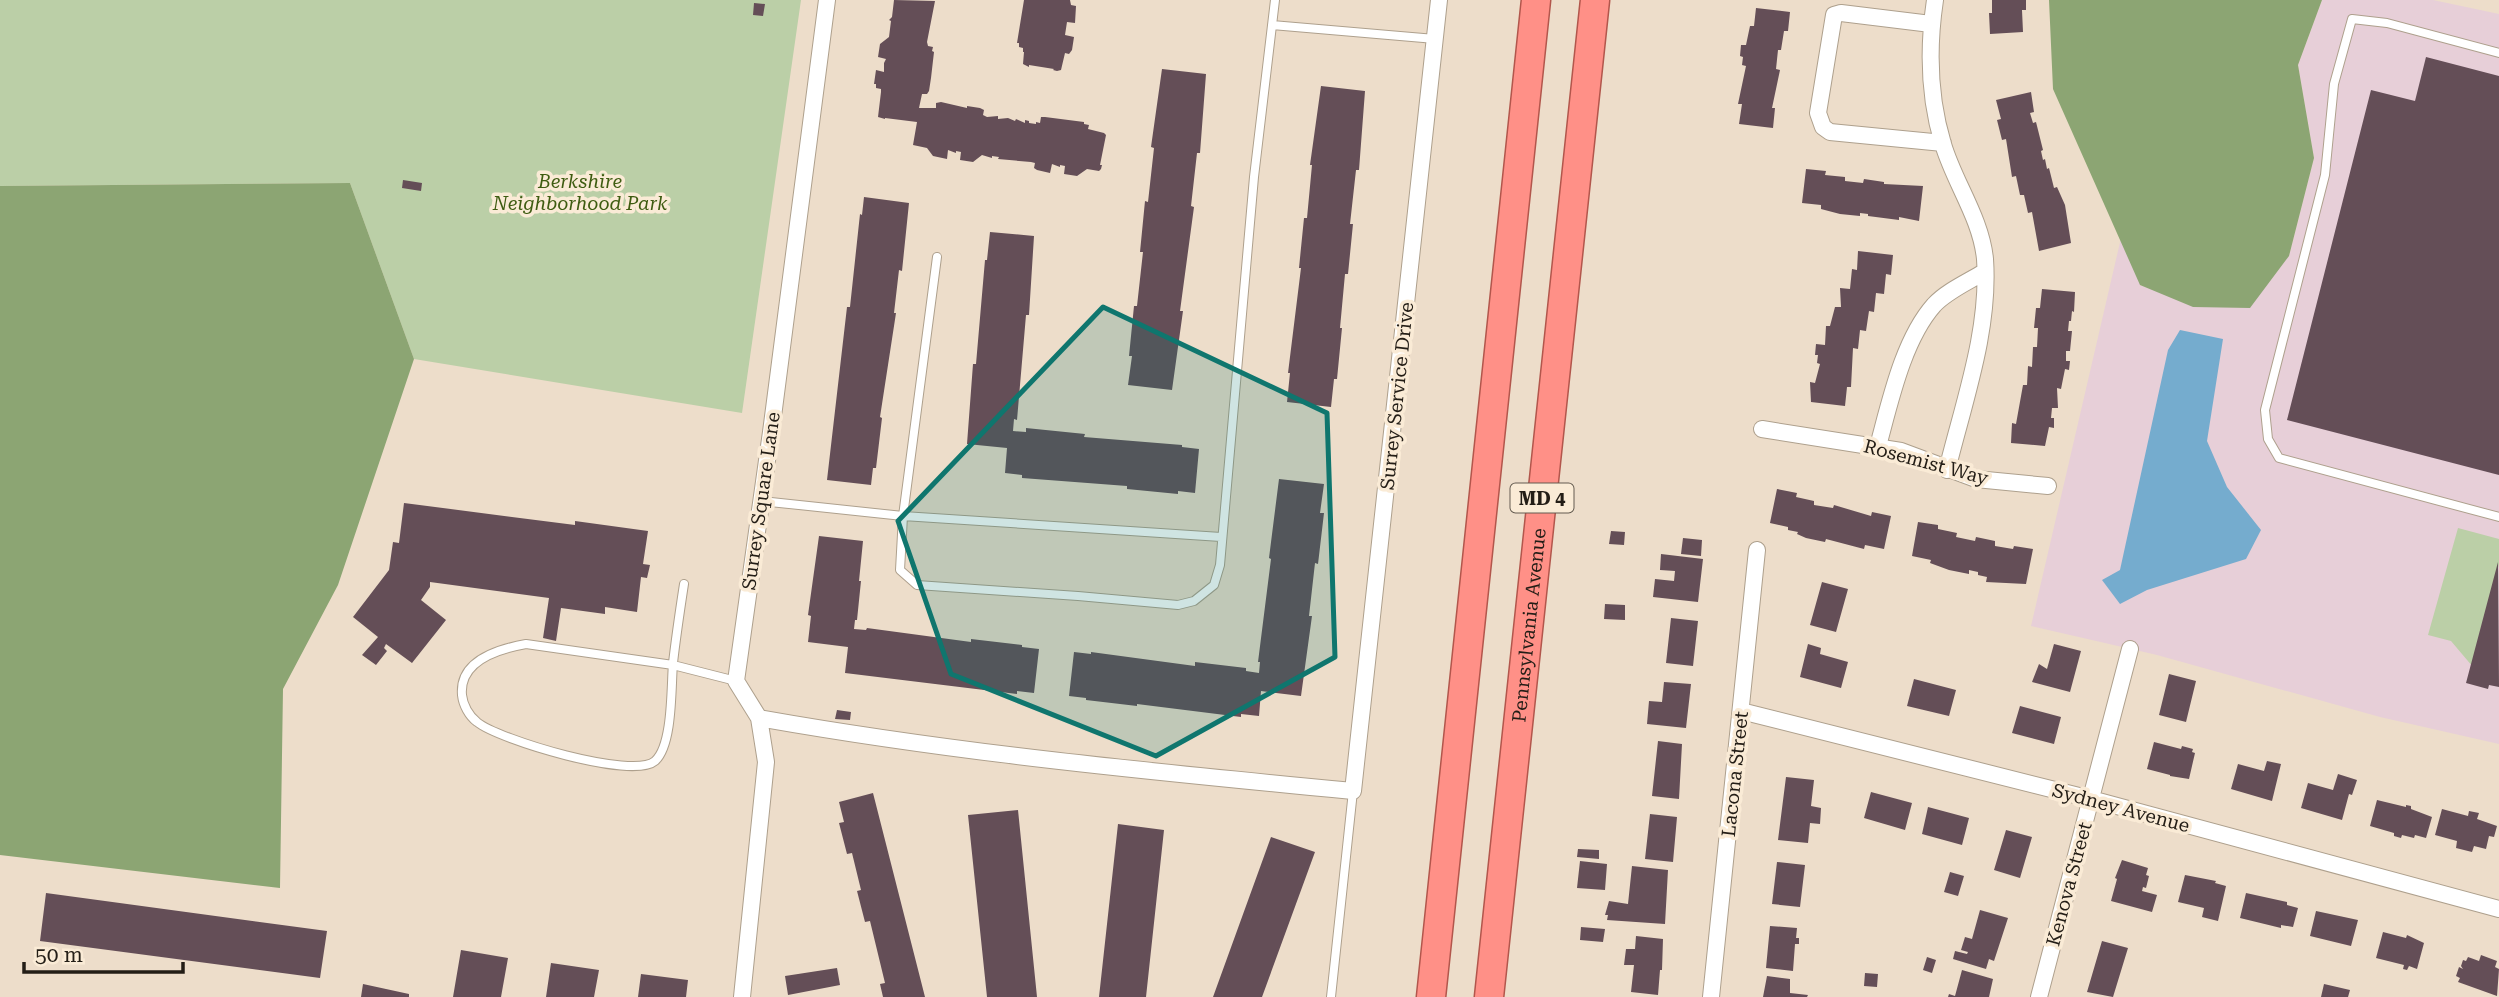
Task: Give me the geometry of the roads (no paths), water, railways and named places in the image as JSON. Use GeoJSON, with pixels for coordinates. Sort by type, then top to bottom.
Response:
{"type":"FeatureCollection","features":[{"type":"Feature","properties":{"kind":"highway","name":"MD 4"},"geometry":{"type":"LineString","coordinates":[[1431,997],[1536,0]]}},
{"type":"Feature","properties":{"kind":"highway","name":"Pennsylvania Avenue"},"geometry":{"type":"LineString","coordinates":[[1489,997],[1595,0]]}},
{"type":"Feature","properties":{"kind":"street","name":"Surrey Square Lane"},"geometry":{"type":"LineString","coordinates":[[736,681],[827,0]]}},
{"type":"Feature","properties":{"kind":"street","name":"Surrey Service Drive"},"geometry":{"type":"LineString","coordinates":[[1353,791],[1439,0]]}},
{"type":"Feature","properties":{"kind":"street"},"geometry":{"type":"LineString","coordinates":[[1935,0],[1931,24],[1932,84],[1943,143],[1982,242],[1984,272],[1981,333],[1947,470]]}},
{"type":"Feature","properties":{"kind":"street"},"geometry":{"type":"LineString","coordinates":[[1931,24],[1841,13],[1834,15],[1818,113],[1823,127],[1830,132],[1943,143]]}},
{"type":"Feature","properties":{"kind":"street"},"geometry":{"type":"LineString","coordinates":[[1878,446],[1895,382],[1924,320],[1940,300],[1984,272]]}},
{"type":"Feature","properties":{"kind":"street","name":"Rosemist Way"},"geometry":{"type":"LineString","coordinates":[[1762,429],[1878,446],[1989,482],[2048,486]]}},
{"type":"Feature","properties":{"kind":"street","name":"Lacona Street"},"geometry":{"type":"LineString","coordinates":[[1710,997],[1757,550]]}},
{"type":"Feature","properties":{"kind":"street","name":"Kenova Street"},"geometry":{"type":"LineString","coordinates":[[2039,997],[2130,649]]}},
{"type":"Feature","properties":{"kind":"street"},"geometry":{"type":"LineString","coordinates":[[736,681],[759,718],[766,762],[742,997]]}},
{"type":"Feature","properties":{"kind":"street","name":"Sydney Avenue"},"geometry":{"type":"LineString","coordinates":[[1741,711],[2091,799],[2499,909]]}},
{"type":"Feature","properties":{"kind":"street"},"geometry":{"type":"LineString","coordinates":[[759,718],[890,740],[1032,759],[1353,791]]}},
{"type":"Feature","properties":{"kind":"lane"},"geometry":{"type":"LineString","coordinates":[[937,257],[903,516],[900,570],[917,585],[1178,605],[1194,601],[1214,585],[1220,565],[1254,177],[1275,0]]}},
{"type":"Feature","properties":{"kind":"lane"},"geometry":{"type":"LineString","coordinates":[[2499,53],[2387,23],[2351,19],[2334,84],[2325,175],[2266,410],[2268,439],[2279,458],[2499,517]]}},
{"type":"Feature","properties":{"kind":"lane"},"geometry":{"type":"LineString","coordinates":[[1272,24],[1435,39]]}},
{"type":"Feature","properties":{"kind":"lane"},"geometry":{"type":"LineString","coordinates":[[761,501],[903,516],[1221,537]]}},
{"type":"Feature","properties":{"kind":"lane"},"geometry":{"type":"LineString","coordinates":[[684,584],[673,665],[670,719],[663,750],[654,762],[630,767],[563,755],[504,737],[477,722],[467,712],[462,698],[462,683],[466,672],[481,659],[508,647],[526,644],[673,665],[736,681]]}},
{"type":"Feature","properties":{"kind":"lane"},"geometry":{"type":"LineString","coordinates":[[1331,997],[1353,791]]}},
{"type":"Feature","properties":{"kind":"water"},"geometry":{"type":"Polygon","coordinates":[[[2180,330],[2223,339],[2207,441],[2227,487],[2261,530],[2246,559],[2147,590],[2120,604],[2102,580],[2120,570],[2168,350],[2180,330]]]}},
{"type":"Feature","properties":{"kind":"park label","name":"Berkshire Neighborhood Park"},"geometry":{"type":"Point","coordinates":[580,192]}}]}
